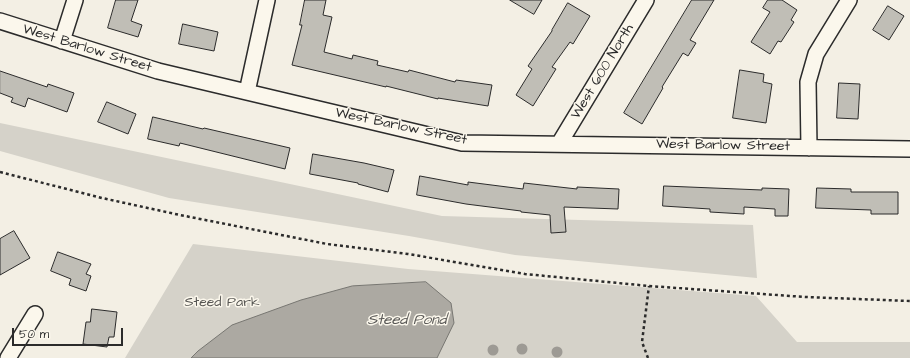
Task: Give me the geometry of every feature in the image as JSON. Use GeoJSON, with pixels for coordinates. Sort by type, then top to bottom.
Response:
{"type":"FeatureCollection","features":[{"type":"Feature","properties":{"kind":"street"},"geometry":{"type":"LineString","coordinates":[[62,41],[75,0]]}},
{"type":"Feature","properties":{"kind":"street"},"geometry":{"type":"LineString","coordinates":[[247,92],[266,0]]}},
{"type":"Feature","properties":{"kind":"street","name":"West 600 North"},"geometry":{"type":"LineString","coordinates":[[559,144],[646,0]]}},
{"type":"Feature","properties":{"kind":"street"},"geometry":{"type":"LineString","coordinates":[[809,148],[808,82],[816,54],[849,0]]}},
{"type":"Feature","properties":{"kind":"street","name":"West Barlow Street"},"geometry":{"type":"LineString","coordinates":[[0,21],[158,71],[462,143],[910,149]]}},
{"type":"Feature","properties":{"kind":"street"},"geometry":{"type":"LineString","coordinates":[[8,358],[35,314]]}},
{"type":"Feature","properties":{"kind":"path"},"geometry":{"type":"LineString","coordinates":[[0,172],[102,198],[327,244],[408,254],[525,274],[649,286],[805,297],[910,301]]}},
{"type":"Feature","properties":{"kind":"path"},"geometry":{"type":"LineString","coordinates":[[648,358],[642,342],[649,286]]}},
{"type":"Feature","properties":{"kind":"green space"},"geometry":{"type":"Polygon","coordinates":[[[0,123],[442,216],[753,225],[757,278],[515,255],[409,236],[169,198],[0,151],[0,123]]]}},
{"type":"Feature","properties":{"kind":"green space","name":"Steed Park"},"geometry":{"type":"Polygon","coordinates":[[[193,244],[408,269],[756,296],[797,342],[910,342],[910,358],[125,358],[193,244]]]}},
{"type":"Feature","properties":{"kind":"water","name":"Steed Pond"},"geometry":{"type":"Polygon","coordinates":[[[426,282],[451,303],[454,323],[437,358],[191,358],[232,325],[301,300],[352,286],[426,282]]]}},
{"type":"Feature","properties":{"kind":"building"},"geometry":{"type":"Polygon","coordinates":[[[116,0],[138,0],[131,21],[142,25],[138,37],[108,28],[116,0]]]}},
{"type":"Feature","properties":{"kind":"building"},"geometry":{"type":"Polygon","coordinates":[[[305,0],[326,0],[323,15],[332,17],[324,52],[352,59],[353,55],[378,61],[377,65],[408,72],[409,70],[455,82],[456,80],[492,85],[488,106],[438,99],[292,65],[302,25],[300,25],[305,0]]]}},
{"type":"Feature","properties":{"kind":"building"},"geometry":{"type":"Polygon","coordinates":[[[510,0],[542,0],[534,14],[510,0]]]}},
{"type":"Feature","properties":{"kind":"building"},"geometry":{"type":"Polygon","coordinates":[[[692,0],[714,0],[690,40],[696,43],[688,56],[683,53],[642,124],[624,113],[692,0]]]}},
{"type":"Feature","properties":{"kind":"building"},"geometry":{"type":"Polygon","coordinates":[[[768,0],[782,0],[797,10],[791,20],[794,22],[781,42],[778,41],[770,54],[751,42],[770,12],[763,8],[768,0]]]}},
{"type":"Feature","properties":{"kind":"building"},"geometry":{"type":"Polygon","coordinates":[[[568,3],[590,16],[573,44],[570,42],[552,67],[556,69],[533,106],[516,95],[532,69],[528,66],[552,31],[568,3]]]}},
{"type":"Feature","properties":{"kind":"building"},"geometry":{"type":"Polygon","coordinates":[[[888,6],[904,16],[889,40],[873,30],[888,6]]]}},
{"type":"Feature","properties":{"kind":"building"},"geometry":{"type":"Polygon","coordinates":[[[183,24],[218,32],[214,51],[179,44],[183,24]]]}},
{"type":"Feature","properties":{"kind":"building"},"geometry":{"type":"Polygon","coordinates":[[[740,70],[764,74],[763,82],[772,84],[766,123],[733,118],[740,70]]]}},
{"type":"Feature","properties":{"kind":"building"},"geometry":{"type":"Polygon","coordinates":[[[0,71],[47,87],[48,84],[74,93],[67,112],[28,98],[25,107],[11,102],[13,98],[0,93],[0,71]]]}},
{"type":"Feature","properties":{"kind":"building"},"geometry":{"type":"Polygon","coordinates":[[[839,83],[860,84],[858,119],[837,118],[839,83]]]}},
{"type":"Feature","properties":{"kind":"building"},"geometry":{"type":"Polygon","coordinates":[[[107,102],[136,114],[128,134],[98,122],[107,102]]]}},
{"type":"Feature","properties":{"kind":"building"},"geometry":{"type":"Polygon","coordinates":[[[153,117],[290,148],[285,169],[180,143],[179,146],[148,139],[153,117]]]}},
{"type":"Feature","properties":{"kind":"building"},"geometry":{"type":"Polygon","coordinates":[[[313,154],[394,170],[388,192],[358,183],[310,174],[313,154]]]}},
{"type":"Feature","properties":{"kind":"building"},"geometry":{"type":"Polygon","coordinates":[[[420,176],[468,185],[468,182],[523,189],[524,183],[577,189],[577,187],[619,189],[618,209],[564,207],[566,232],[551,233],[550,215],[466,204],[417,195],[420,176]]]}},
{"type":"Feature","properties":{"kind":"building"},"geometry":{"type":"Polygon","coordinates":[[[664,186],[762,190],[762,188],[789,189],[788,216],[775,216],[775,209],[744,207],[744,214],[710,212],[710,209],[663,206],[664,186]]]}},
{"type":"Feature","properties":{"kind":"building"},"geometry":{"type":"Polygon","coordinates":[[[817,188],[851,189],[851,192],[898,192],[898,214],[871,214],[871,210],[816,208],[817,188]]]}},
{"type":"Feature","properties":{"kind":"building"},"geometry":{"type":"Polygon","coordinates":[[[14,231],[30,258],[0,275],[0,239],[14,231]]]}},
{"type":"Feature","properties":{"kind":"building"},"geometry":{"type":"Polygon","coordinates":[[[58,252],[91,264],[86,274],[91,276],[86,291],[69,285],[71,279],[51,271],[58,252]]]}},
{"type":"Feature","properties":{"kind":"building"},"geometry":{"type":"Polygon","coordinates":[[[92,309],[117,312],[114,337],[109,337],[107,347],[83,344],[86,322],[90,322],[92,309]]]}}]}
